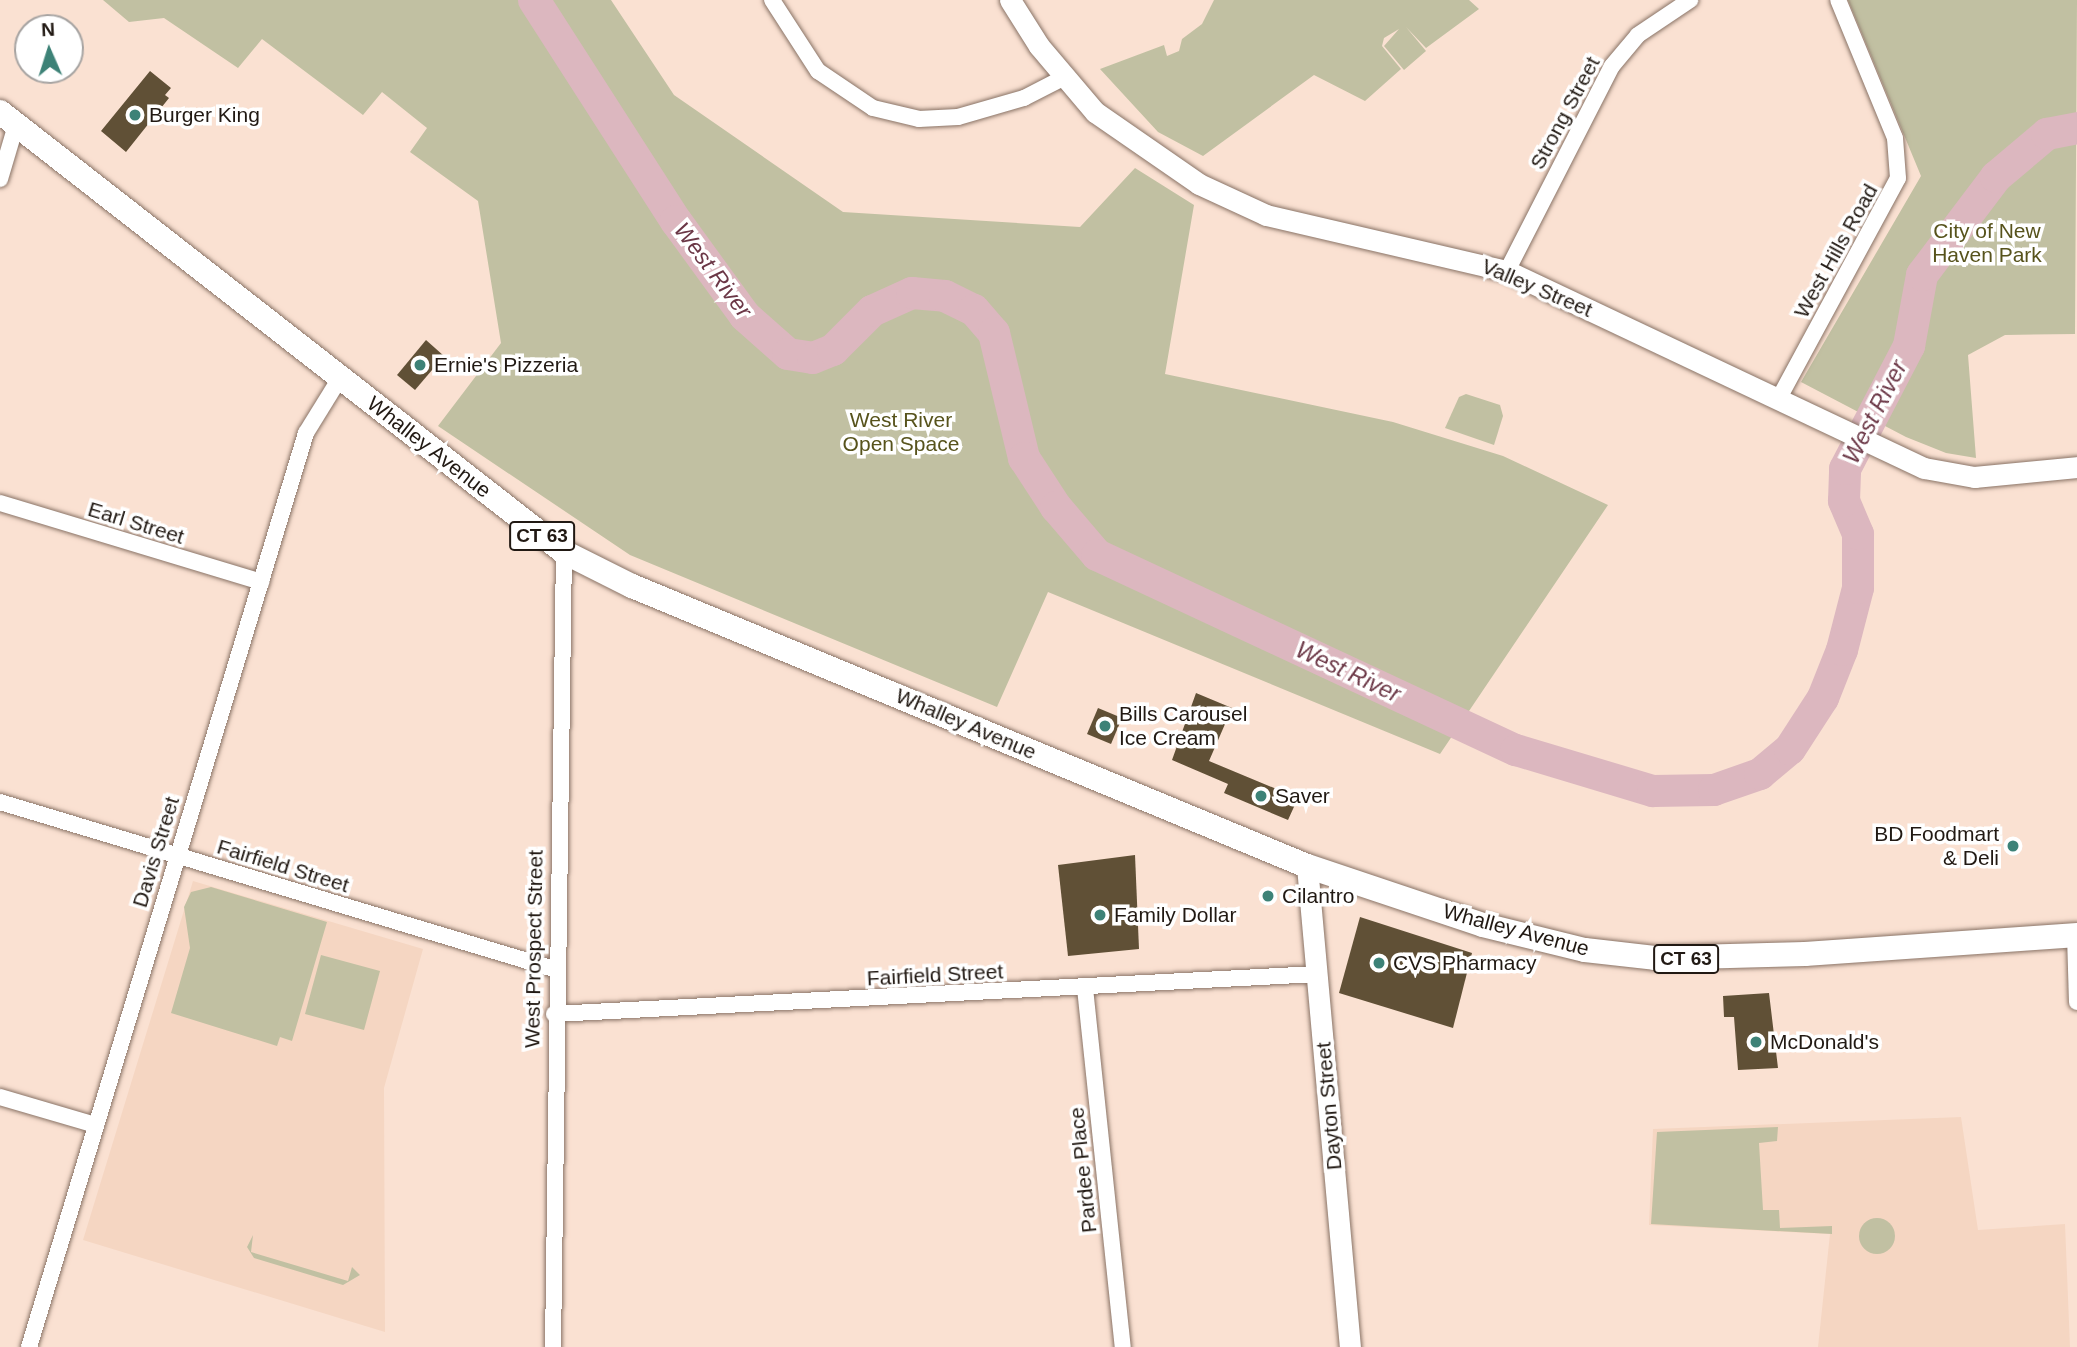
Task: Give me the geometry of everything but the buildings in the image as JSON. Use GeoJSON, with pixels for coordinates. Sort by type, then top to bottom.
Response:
{"type":"FeatureCollection","features":[{"type":"Feature","properties":{"kind":"main road","name":"Whalley Avenue"},"geometry":{"type":"LineString","coordinates":[[8,119],[564,552],[632,586],[1307,866],[1483,925],[1585,950],[1655,958],[1805,954],[2076,935]]}},
{"type":"Feature","properties":{"kind":"street"},"geometry":{"type":"LineString","coordinates":[[772,0],[818,71],[873,108],[919,119],[958,117],[1024,98],[1063,78]]}},
{"type":"Feature","properties":{"kind":"street","name":"Valley Street"},"geometry":{"type":"LineString","coordinates":[[1010,0],[1063,78],[1095,112],[1152,155],[1266,215],[1507,271],[1900,458],[1947,475],[1975,477],[2077,467]]}},
{"type":"Feature","properties":{"kind":"street","name":"Strong Street"},"geometry":{"type":"LineString","coordinates":[[1507,271],[1612,66],[1638,35],[1690,0]]}},
{"type":"Feature","properties":{"kind":"street","name":"West Hills Road"},"geometry":{"type":"LineString","coordinates":[[1778,400],[1898,178],[1895,138],[1838,0]]}},
{"type":"Feature","properties":{"kind":"street"},"geometry":{"type":"LineString","coordinates":[[0,178],[8,119]]}},
{"type":"Feature","properties":{"kind":"street","name":"Davis Street"},"geometry":{"type":"LineString","coordinates":[[29,1347],[306,433],[340,378]]}},
{"type":"Feature","properties":{"kind":"street","name":"Earl Street"},"geometry":{"type":"LineString","coordinates":[[0,503],[261,582]]}},
{"type":"Feature","properties":{"kind":"street","name":"West Prospect Street"},"geometry":{"type":"LineString","coordinates":[[552,1347],[554,969],[564,552]]}},
{"type":"Feature","properties":{"kind":"street","name":"Fairfield Street"},"geometry":{"type":"LineString","coordinates":[[0,802],[554,969]]}},
{"type":"Feature","properties":{"kind":"street","name":"Dayton Street"},"geometry":{"type":"LineString","coordinates":[[1307,866],[1350,1347]]}},
{"type":"Feature","properties":{"kind":"street"},"geometry":{"type":"LineString","coordinates":[[2076,935],[2077,1002]]}},
{"type":"Feature","properties":{"kind":"street","name":"Fairfield Street"},"geometry":{"type":"LineString","coordinates":[[554,1014],[1317,975]]}},
{"type":"Feature","properties":{"kind":"street","name":"Pardee Place"},"geometry":{"type":"LineString","coordinates":[[1084,988],[1123,1347]]}},
{"type":"Feature","properties":{"kind":"street"},"geometry":{"type":"LineString","coordinates":[[0,1097],[96,1125]]}},
{"type":"Feature","properties":{"kind":"shaded area"},"geometry":{"type":"Polygon","coordinates":[[[193,881],[423,949],[384,1088],[385,1332],[83,1240],[193,881]]]}},
{"type":"Feature","properties":{"kind":"shaded area"},"geometry":{"type":"Polygon","coordinates":[[[1961,1117],[1978,1230],[2065,1224],[2070,1347],[1818,1347],[1830,1234],[1649,1225],[1653,1129],[1961,1117]]]}},
{"type":"Feature","properties":{"kind":"green space","name":"West River Open Space"},"geometry":{"type":"Polygon","coordinates":[[[103,0],[611,0],[674,95],[843,212],[1080,227],[1135,168],[1194,205],[1165,374],[1393,422],[1503,456],[1608,505],[1440,754],[1048,592],[997,707],[630,555],[438,426],[501,343],[478,201],[410,152],[427,128],[382,92],[363,115],[262,39],[238,68],[164,18],[129,22],[103,0]]]}},
{"type":"Feature","properties":{"kind":"green space"},"geometry":{"type":"Polygon","coordinates":[[[1214,0],[1469,0],[1479,9],[1426,48],[1406,27],[1426,51],[1404,70],[1384,46],[1399,29],[1384,38],[1382,46],[1401,69],[1365,101],[1314,75],[1203,156],[1158,132],[1100,69],[1164,45],[1167,56],[1179,51],[1182,39],[1202,24],[1214,0]]]}},
{"type":"Feature","properties":{"kind":"green space","name":"City of New Haven Park"},"geometry":{"type":"Polygon","coordinates":[[[1848,0],[2077,0],[2075,334],[2005,335],[1968,355],[1976,458],[1946,453],[1906,437],[1801,382],[1921,176],[1848,0]]]}},
{"type":"Feature","properties":{"kind":"green space"},"geometry":{"type":"Polygon","coordinates":[[[1466,394],[1500,405],[1503,416],[1494,445],[1445,428],[1459,397],[1466,394]]]}},
{"type":"Feature","properties":{"kind":"green space"},"geometry":{"type":"Polygon","coordinates":[[[211,887],[327,922],[292,1041],[280,1037],[277,1046],[171,1013],[190,948],[184,907],[191,892],[211,887]]]}},
{"type":"Feature","properties":{"kind":"green space"},"geometry":{"type":"Polygon","coordinates":[[[321,955],[380,971],[364,1030],[305,1014],[321,955]]]}},
{"type":"Feature","properties":{"kind":"green space"},"geometry":{"type":"Polygon","coordinates":[[[1778,1127],[1777,1141],[1759,1143],[1763,1210],[1779,1210],[1780,1228],[1832,1226],[1832,1234],[1651,1224],[1657,1132],[1778,1127]]]}},
{"type":"Feature","properties":{"kind":"green space"},"geometry":{"type":"Polygon","coordinates":[[[1877,1218],[1890,1223],[1895,1236],[1890,1249],[1877,1254],[1864,1249],[1859,1236],[1864,1223],[1877,1218]]]}},
{"type":"Feature","properties":{"kind":"green space"},"geometry":{"type":"Polygon","coordinates":[[[253,1235],[251,1252],[348,1281],[352,1267],[360,1275],[343,1285],[254,1258],[247,1247],[253,1235]]]}},
{"type":"Feature","properties":{"kind":"waterway","name":"West River"},"geometry":{"type":"LineString","coordinates":[[534,0],[676,221],[745,316],[788,354],[813,358],[833,350],[872,311],[912,293],[945,296],[974,310],[994,333],[1024,458],[1056,507],[1097,555],[1516,750],[1653,791],[1714,790],[1760,774],[1790,749],[1823,698],[1842,650],[1858,588],[1858,534],[1844,501],[1845,469],[1909,346],[1922,275],[1996,177],[2047,134],[2077,128]]}},
{"type":"Feature","properties":{"kind":"place","name":"Burger King"},"geometry":{"type":"Point","coordinates":[135,115]}},
{"type":"Feature","properties":{"kind":"place","name":"Ernie's Pizzeria"},"geometry":{"type":"Point","coordinates":[420,365]}},
{"type":"Feature","properties":{"kind":"place","name":"Bills Carousel Ice Cream"},"geometry":{"type":"Point","coordinates":[1105,726]}},
{"type":"Feature","properties":{"kind":"place","name":"Saver"},"geometry":{"type":"Point","coordinates":[1261,796]}},
{"type":"Feature","properties":{"kind":"place","name":"BD Foodmart & Deli"},"geometry":{"type":"Point","coordinates":[2013,846]}},
{"type":"Feature","properties":{"kind":"place","name":"Cilantro"},"geometry":{"type":"Point","coordinates":[1268,896]}},
{"type":"Feature","properties":{"kind":"place","name":"Family Dollar"},"geometry":{"type":"Point","coordinates":[1100,915]}},
{"type":"Feature","properties":{"kind":"place","name":"CVS Pharmacy"},"geometry":{"type":"Point","coordinates":[1379,963]}},
{"type":"Feature","properties":{"kind":"place","name":"McDonald's"},"geometry":{"type":"Point","coordinates":[1756,1042]}}]}
